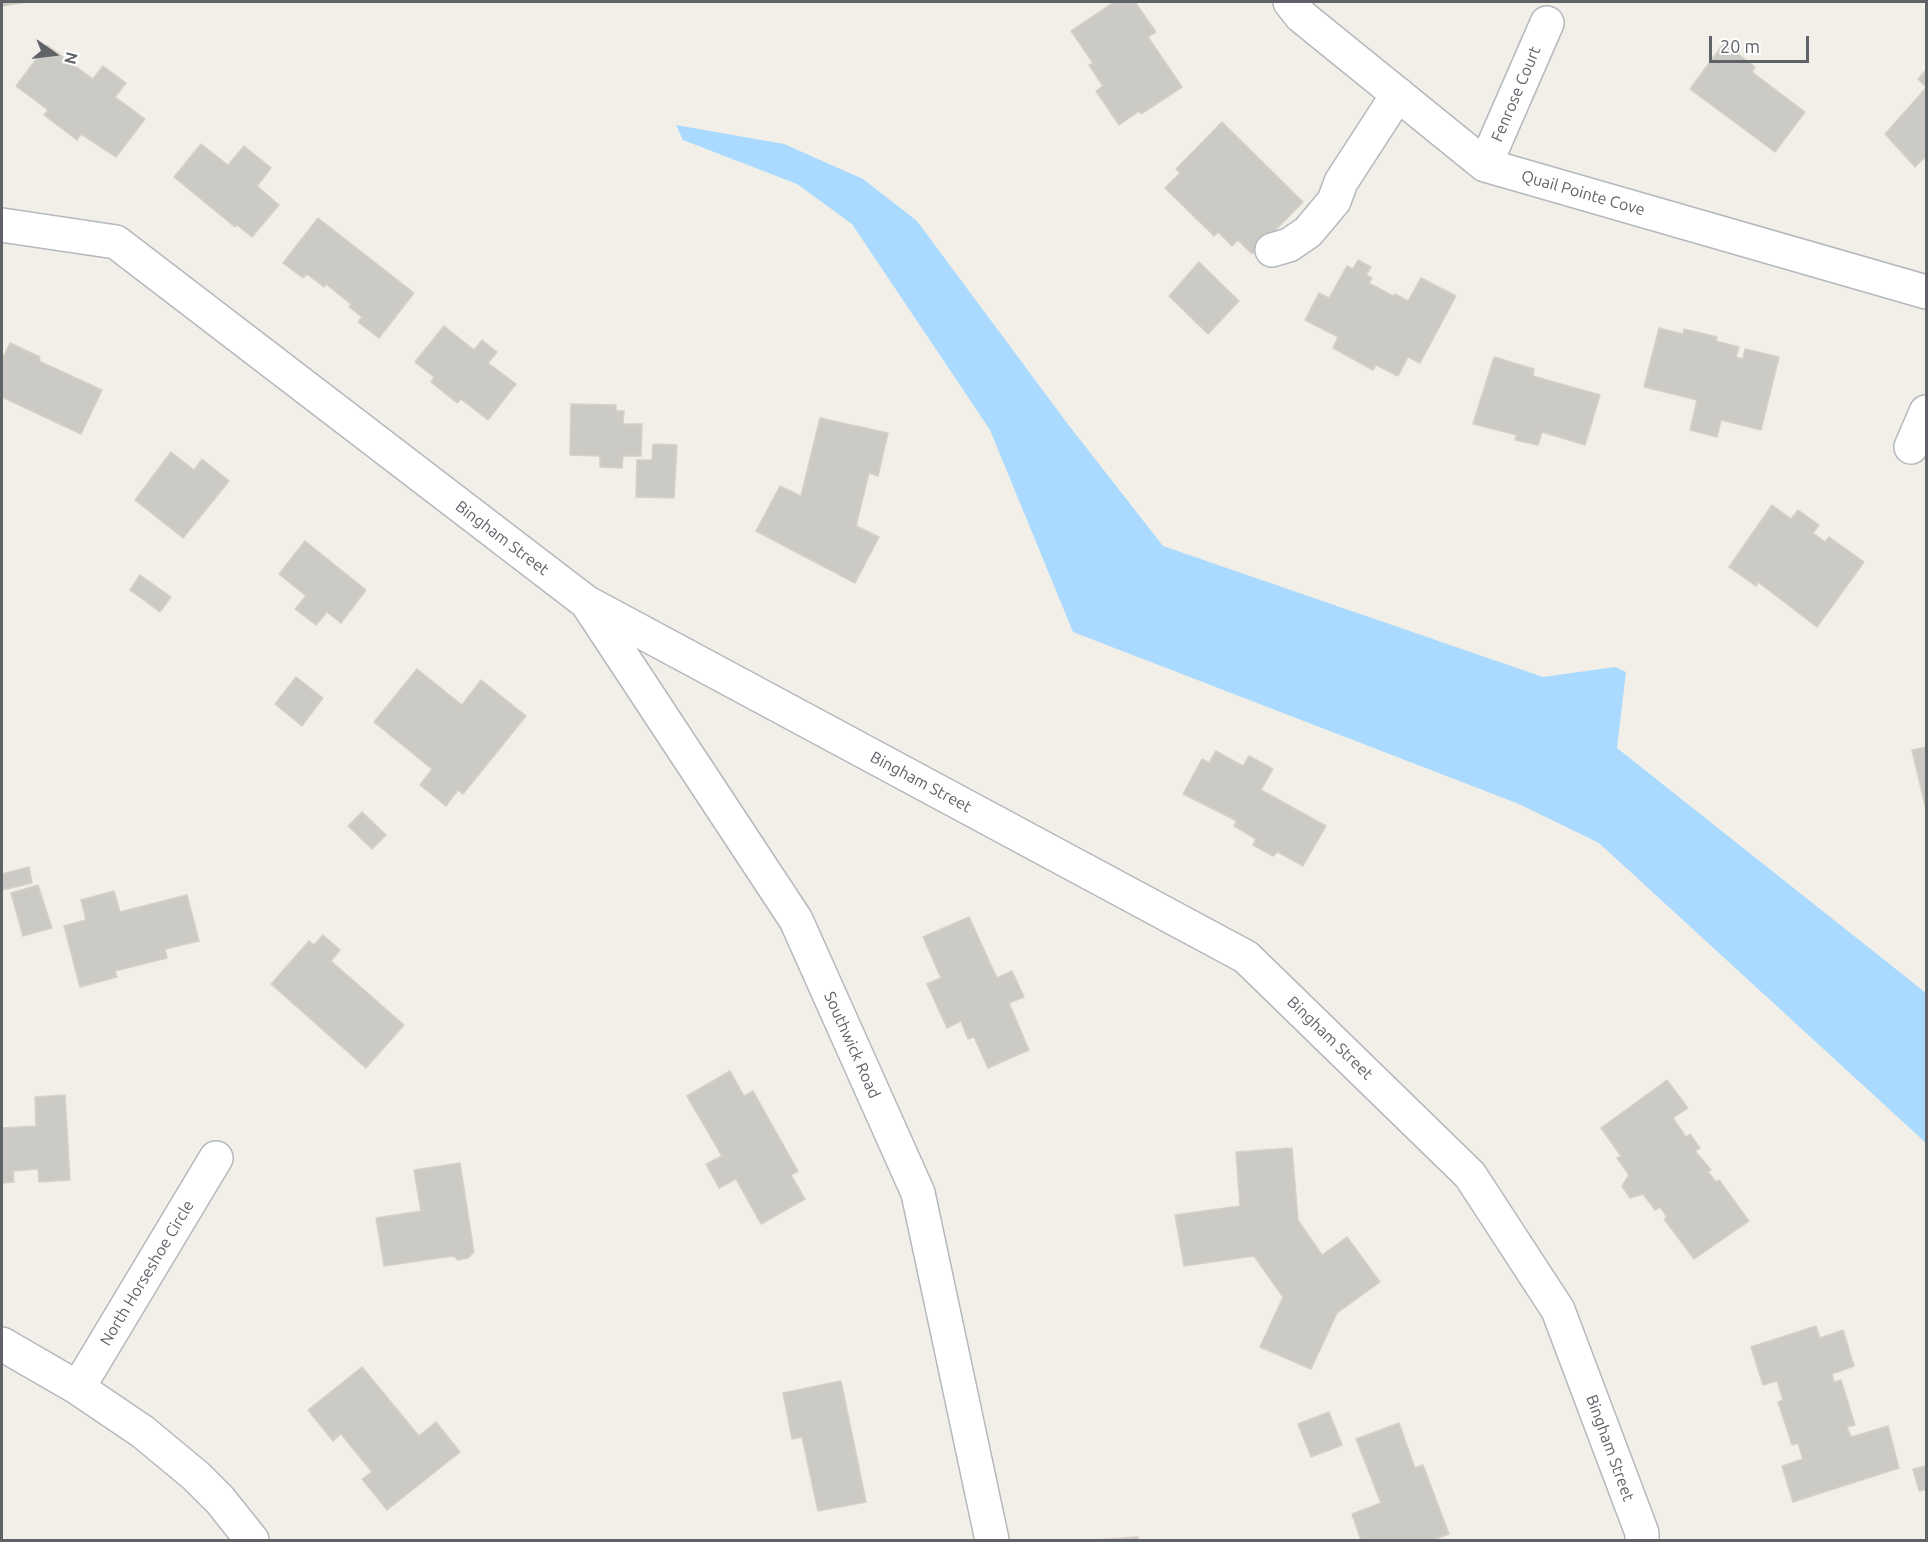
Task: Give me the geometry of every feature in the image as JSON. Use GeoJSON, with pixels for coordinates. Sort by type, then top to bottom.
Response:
{"type":"FeatureCollection","features":[{"type":"Feature","properties":{"kind":"street","name":"Quail Pointe Cove"},"geometry":{"type":"LineString","coordinates":[[1290,2],[1301,16],[1485,165],[1926,292]]}},
{"type":"Feature","properties":{"kind":"street","name":"Fenrose Court"},"geometry":{"type":"LineString","coordinates":[[1485,165],[1547,23]]}},
{"type":"Feature","properties":{"kind":"street"},"geometry":{"type":"LineString","coordinates":[[1272,250],[1289,245],[1308,232],[1334,201],[1341,182],[1398,94]]}},
{"type":"Feature","properties":{"kind":"street","name":"Bingham Street"},"geometry":{"type":"LineString","coordinates":[[2,225],[116,242],[586,602],[1246,957],[1470,1175],[1558,1310],[1642,1533],[1642,1540]]}},
{"type":"Feature","properties":{"kind":"street"},"geometry":{"type":"LineString","coordinates":[[1911,447],[1926,412]]}},
{"type":"Feature","properties":{"kind":"street","name":"Southwick Road"},"geometry":{"type":"LineString","coordinates":[[586,602],[796,920],[918,1193],[992,1540]]}},
{"type":"Feature","properties":{"kind":"street","name":"North Horseshoe Circle"},"geometry":{"type":"LineString","coordinates":[[78,1388],[216,1158]]}},
{"type":"Feature","properties":{"kind":"street"},"geometry":{"type":"LineString","coordinates":[[2,1344],[78,1388],[143,1432],[196,1476],[220,1500],[252,1540]]}},
{"type":"Feature","properties":{"kind":"water"},"geometry":{"type":"Polygon","coordinates":[[[676,125],[784,144],[863,179],[917,221],[1067,423],[1163,546],[1543,677],[1615,667],[1626,672],[1617,748],[1926,993],[1926,1143],[1599,843],[1519,804],[1073,632],[990,430],[852,224],[797,184],[683,140],[676,125]]]}},
{"type":"Feature","properties":{"kind":"building"},"geometry":{"type":"Polygon","coordinates":[[[2,2],[27,2],[2,6],[2,2]]]}},
{"type":"Feature","properties":{"kind":"building"},"geometry":{"type":"Polygon","coordinates":[[[1114,2],[1135,2],[1156,32],[1148,37],[1182,87],[1141,114],[1139,111],[1119,125],[1096,91],[1103,86],[1089,65],[1093,63],[1071,31],[1114,2]]]}},
{"type":"Feature","properties":{"kind":"building"},"geometry":{"type":"Polygon","coordinates":[[[1724,43],[1755,67],[1752,72],[1805,112],[1775,152],[1690,89],[1724,43]]]}},
{"type":"Feature","properties":{"kind":"building"},"geometry":{"type":"Polygon","coordinates":[[[47,45],[93,79],[103,66],[126,83],[115,97],[145,119],[116,157],[81,134],[77,140],[44,115],[48,110],[16,86],[47,45]]]}},
{"type":"Feature","properties":{"kind":"building"},"geometry":{"type":"Polygon","coordinates":[[[1926,70],[1926,87],[1918,79],[1926,70]]]}},
{"type":"Feature","properties":{"kind":"building"},"geometry":{"type":"Polygon","coordinates":[[[1926,88],[1926,156],[1915,167],[1885,134],[1926,88]]]}},
{"type":"Feature","properties":{"kind":"building"},"geometry":{"type":"Polygon","coordinates":[[[1222,122],[1303,202],[1252,254],[1238,240],[1232,246],[1218,232],[1214,236],[1165,188],[1180,173],[1176,169],[1222,122]]]}},
{"type":"Feature","properties":{"kind":"building"},"geometry":{"type":"Polygon","coordinates":[[[201,144],[228,165],[244,146],[271,168],[257,186],[279,205],[252,237],[237,225],[235,227],[174,177],[201,144]]]}},
{"type":"Feature","properties":{"kind":"building"},"geometry":{"type":"Polygon","coordinates":[[[318,218],[414,293],[379,338],[358,322],[362,317],[349,307],[351,304],[326,284],[324,287],[307,274],[303,278],[283,263],[318,218]]]}},
{"type":"Feature","properties":{"kind":"building"},"geometry":{"type":"Polygon","coordinates":[[[1358,260],[1371,267],[1366,275],[1372,278],[1369,283],[1393,296],[1395,294],[1408,301],[1421,278],[1456,296],[1420,363],[1408,357],[1398,376],[1376,365],[1373,370],[1333,348],[1338,337],[1305,320],[1319,293],[1329,298],[1347,266],[1353,269],[1358,260]]]}},
{"type":"Feature","properties":{"kind":"building"},"geometry":{"type":"Polygon","coordinates":[[[1199,262],[1239,301],[1208,334],[1169,296],[1199,262]]]}},
{"type":"Feature","properties":{"kind":"building"},"geometry":{"type":"Polygon","coordinates":[[[444,326],[474,350],[482,340],[497,352],[488,363],[516,384],[488,420],[461,399],[457,403],[431,382],[434,377],[415,362],[444,326]]]}},
{"type":"Feature","properties":{"kind":"building"},"geometry":{"type":"Polygon","coordinates":[[[1659,328],[1683,334],[1684,329],[1717,337],[1716,341],[1739,347],[1736,357],[1743,359],[1745,349],[1779,357],[1761,430],[1721,420],[1717,437],[1690,430],[1697,400],[1644,387],[1659,328]]]}},
{"type":"Feature","properties":{"kind":"building"},"geometry":{"type":"Polygon","coordinates":[[[10,343],[40,357],[39,361],[102,390],[81,434],[2,397],[2,360],[10,343]]]}},
{"type":"Feature","properties":{"kind":"building"},"geometry":{"type":"Polygon","coordinates":[[[1494,357],[1534,369],[1533,376],[1600,395],[1585,445],[1542,432],[1538,445],[1515,440],[1517,435],[1473,424],[1494,357]]]}},
{"type":"Feature","properties":{"kind":"building"},"geometry":{"type":"Polygon","coordinates":[[[571,404],[616,405],[616,411],[624,411],[623,424],[642,424],[641,456],[623,456],[622,468],[600,467],[600,456],[570,455],[571,404]]]}},
{"type":"Feature","properties":{"kind":"building"},"geometry":{"type":"Polygon","coordinates":[[[820,418],[888,433],[878,476],[869,473],[856,526],[879,537],[855,583],[756,531],[780,486],[801,496],[820,418]]]}},
{"type":"Feature","properties":{"kind":"building"},"geometry":{"type":"Polygon","coordinates":[[[653,444],[677,445],[674,498],[636,497],[637,460],[652,460],[653,444]]]}},
{"type":"Feature","properties":{"kind":"building"},"geometry":{"type":"Polygon","coordinates":[[[171,452],[194,470],[202,459],[229,481],[183,538],[135,500],[171,452]]]}},
{"type":"Feature","properties":{"kind":"building"},"geometry":{"type":"Polygon","coordinates":[[[1772,505],[1791,519],[1798,510],[1819,525],[1813,533],[1825,542],[1829,537],[1864,562],[1817,627],[1758,582],[1756,586],[1729,567],[1772,505]]]}},
{"type":"Feature","properties":{"kind":"building"},"geometry":{"type":"Polygon","coordinates":[[[305,541],[366,590],[341,623],[327,612],[316,625],[295,609],[306,596],[279,574],[305,541]]]}},
{"type":"Feature","properties":{"kind":"building"},"geometry":{"type":"Polygon","coordinates":[[[140,575],[171,597],[160,612],[130,590],[140,575]]]}},
{"type":"Feature","properties":{"kind":"building"},"geometry":{"type":"Polygon","coordinates":[[[417,669],[462,705],[481,680],[526,716],[463,794],[458,790],[446,806],[420,785],[432,769],[374,722],[417,669]]]}},
{"type":"Feature","properties":{"kind":"building"},"geometry":{"type":"Polygon","coordinates":[[[296,677],[323,698],[302,726],[275,704],[296,677]]]}},
{"type":"Feature","properties":{"kind":"building"},"geometry":{"type":"Polygon","coordinates":[[[1926,747],[1926,810],[1912,750],[1926,747]]]}},
{"type":"Feature","properties":{"kind":"building"},"geometry":{"type":"Polygon","coordinates":[[[1216,751],[1243,766],[1249,756],[1273,769],[1261,790],[1326,826],[1303,866],[1278,852],[1273,856],[1253,845],[1256,839],[1234,826],[1237,821],[1183,794],[1202,759],[1209,763],[1216,751]]]}},
{"type":"Feature","properties":{"kind":"building"},"geometry":{"type":"Polygon","coordinates":[[[362,812],[386,835],[372,849],[348,826],[362,812]]]}},
{"type":"Feature","properties":{"kind":"building"},"geometry":{"type":"Polygon","coordinates":[[[29,867],[32,883],[2,890],[2,874],[29,867]]]}},
{"type":"Feature","properties":{"kind":"building"},"geometry":{"type":"Polygon","coordinates":[[[38,885],[52,928],[23,936],[11,893],[38,885]]]}},
{"type":"Feature","properties":{"kind":"building"},"geometry":{"type":"Polygon","coordinates":[[[114,891],[120,912],[187,895],[199,941],[165,949],[167,958],[115,971],[117,977],[80,987],[64,926],[86,920],[81,900],[114,891]]]}},
{"type":"Feature","properties":{"kind":"building"},"geometry":{"type":"Polygon","coordinates":[[[969,917],[997,978],[1012,971],[1024,997],[1009,1003],[1029,1050],[988,1068],[974,1037],[968,1039],[961,1021],[947,1028],[927,984],[941,978],[923,937],[969,917]]]}},
{"type":"Feature","properties":{"kind":"building"},"geometry":{"type":"Polygon","coordinates":[[[323,935],[340,950],[331,961],[404,1025],[366,1068],[271,984],[309,941],[314,945],[323,935]]]}},
{"type":"Feature","properties":{"kind":"building"},"geometry":{"type":"Polygon","coordinates":[[[730,1071],[744,1096],[753,1091],[798,1171],[791,1175],[805,1199],[761,1224],[736,1179],[719,1188],[706,1164],[722,1156],[687,1096],[730,1071]]]}},
{"type":"Feature","properties":{"kind":"building"},"geometry":{"type":"Polygon","coordinates":[[[1667,1080],[1688,1108],[1673,1118],[1686,1137],[1690,1134],[1700,1148],[1695,1151],[1711,1170],[1708,1172],[1716,1182],[1719,1180],[1749,1221],[1694,1259],[1664,1219],[1667,1217],[1660,1207],[1655,1210],[1643,1194],[1630,1198],[1622,1186],[1629,1175],[1617,1158],[1621,1156],[1601,1128],[1667,1080]]]}},
{"type":"Feature","properties":{"kind":"building"},"geometry":{"type":"Polygon","coordinates":[[[65,1095],[70,1180],[39,1182],[38,1169],[13,1171],[14,1182],[2,1183],[2,1128],[36,1126],[35,1097],[65,1095]]]}},
{"type":"Feature","properties":{"kind":"building"},"geometry":{"type":"Polygon","coordinates":[[[1292,1148],[1298,1220],[1322,1255],[1347,1237],[1380,1282],[1337,1313],[1311,1369],[1260,1347],[1283,1297],[1254,1256],[1184,1266],[1175,1215],[1240,1206],[1236,1152],[1292,1148]]]}},
{"type":"Feature","properties":{"kind":"building"},"geometry":{"type":"Polygon","coordinates":[[[460,1163],[474,1252],[468,1258],[458,1260],[453,1256],[384,1266],[376,1218],[421,1211],[414,1170],[460,1163]]]}},
{"type":"Feature","properties":{"kind":"building"},"geometry":{"type":"Polygon","coordinates":[[[1816,1326],[1820,1338],[1843,1330],[1854,1366],[1832,1374],[1834,1382],[1841,1380],[1855,1425],[1847,1427],[1851,1437],[1888,1426],[1899,1468],[1793,1502],[1782,1466],[1803,1459],[1798,1443],[1792,1445],[1778,1402],[1783,1400],[1777,1381],[1763,1385],[1751,1347],[1816,1326]]]}},
{"type":"Feature","properties":{"kind":"building"},"geometry":{"type":"Polygon","coordinates":[[[362,1367],[419,1436],[436,1422],[460,1452],[387,1510],[362,1479],[372,1472],[341,1434],[333,1441],[308,1410],[362,1367]]]}},
{"type":"Feature","properties":{"kind":"building"},"geometry":{"type":"Polygon","coordinates":[[[841,1381],[866,1502],[818,1511],[802,1437],[792,1439],[783,1393],[841,1381]]]}},
{"type":"Feature","properties":{"kind":"building"},"geometry":{"type":"Polygon","coordinates":[[[1329,1412],[1342,1445],[1311,1457],[1298,1424],[1329,1412]]]}},
{"type":"Feature","properties":{"kind":"building"},"geometry":{"type":"Polygon","coordinates":[[[1399,1423],[1415,1468],[1423,1465],[1449,1534],[1432,1540],[1361,1540],[1352,1514],[1381,1503],[1356,1439],[1399,1423]]]}},
{"type":"Feature","properties":{"kind":"building"},"geometry":{"type":"Polygon","coordinates":[[[1926,1466],[1926,1489],[1919,1491],[1913,1469],[1926,1466]]]}},
{"type":"Feature","properties":{"kind":"building"},"geometry":{"type":"Polygon","coordinates":[[[1138,1537],[1138,1540],[1094,1540],[1138,1537]]]}}]}
